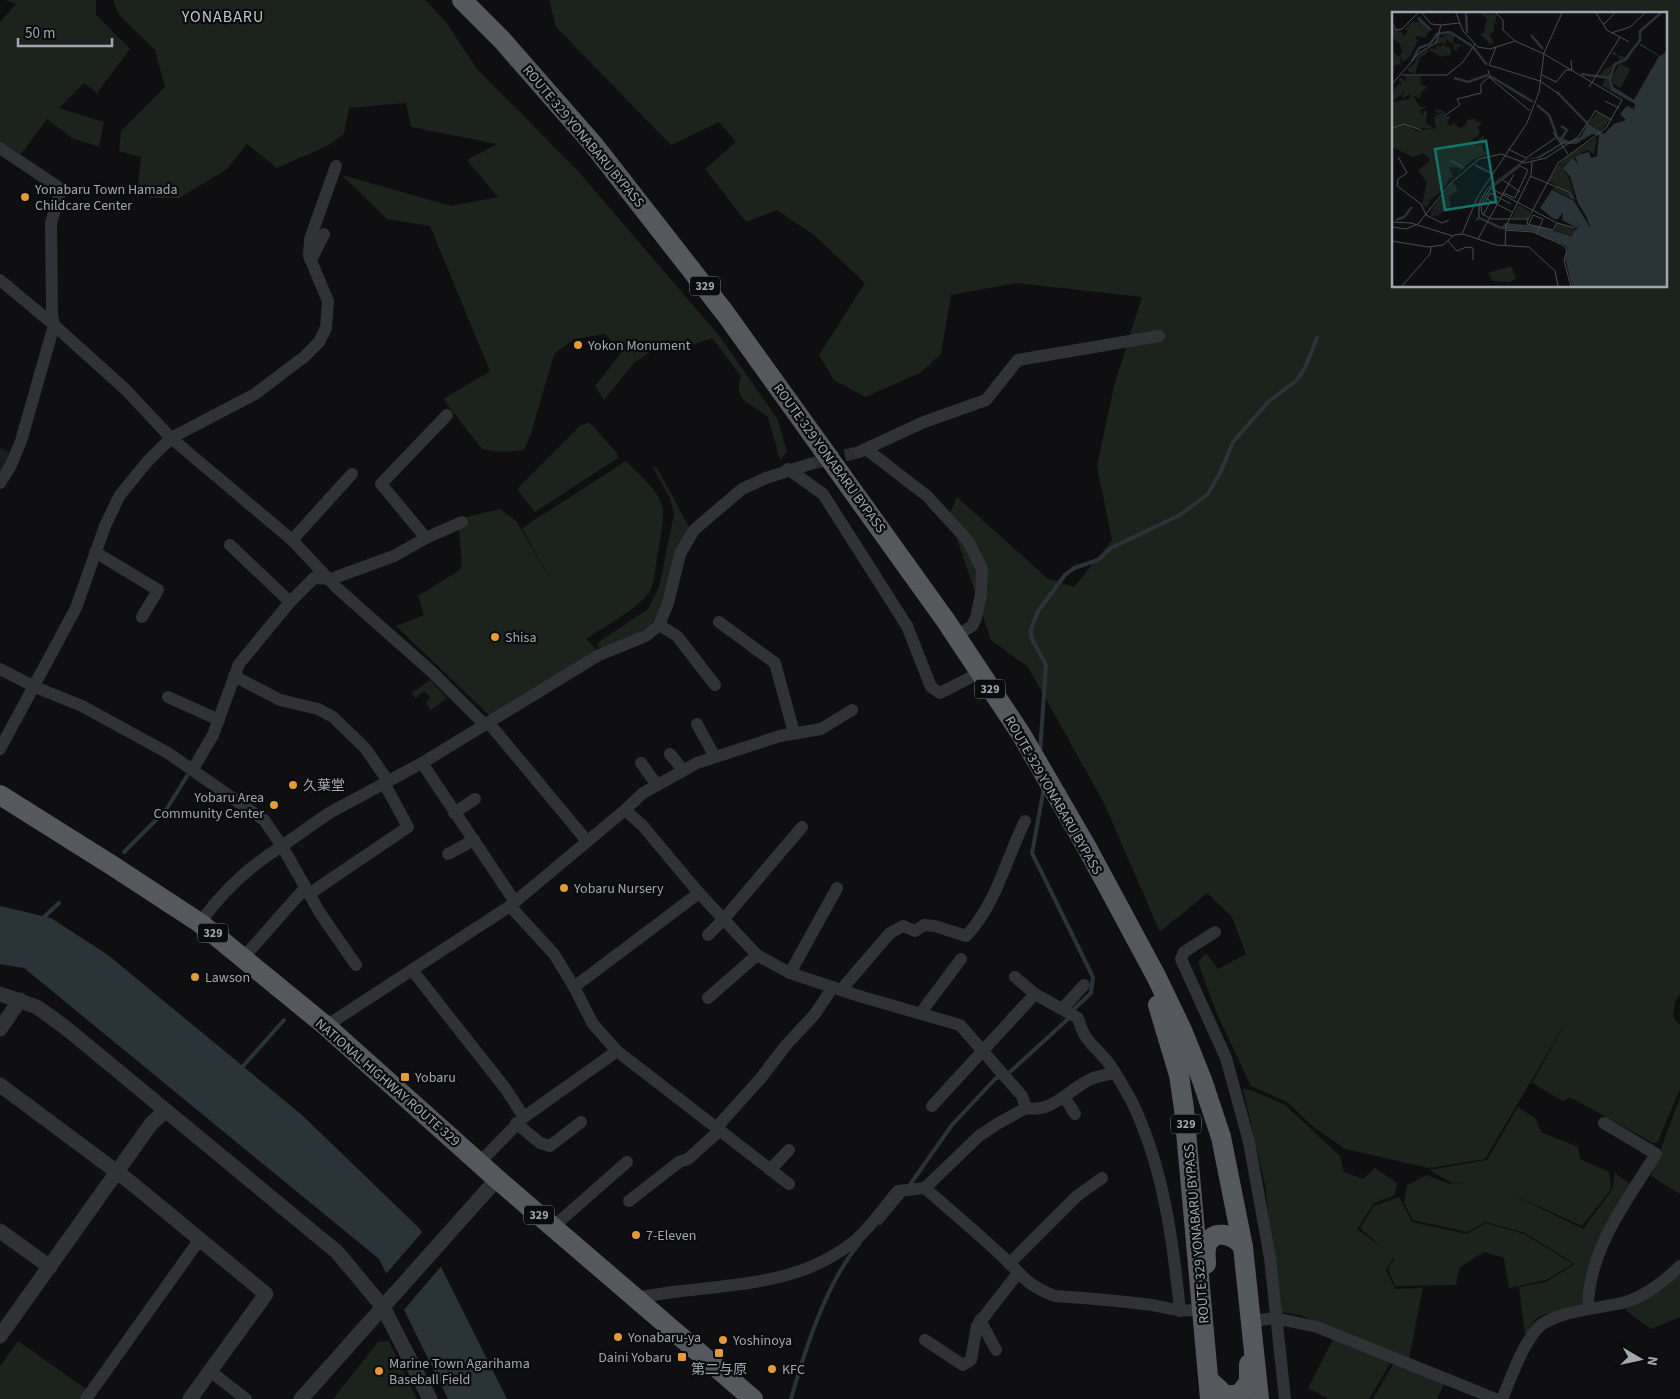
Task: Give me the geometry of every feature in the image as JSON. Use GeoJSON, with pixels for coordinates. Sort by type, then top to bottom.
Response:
{"type":"FeatureCollection","features":[{"type":"Feature","properties":{"kind":"highway","name":"ROUTE 329 YONABARU BYPASS"},"geometry":{"type":"LineString","coordinates":[[462,0],[508,47],[593,144],[725,313],[810,434],[925,590],[1021,734],[1086,846],[1156,976],[1182,1030],[1202,1080],[1221,1137],[1243,1247],[1259,1399]]}},
{"type":"Feature","properties":{"kind":"highway","name":"NATIONAL HIGHWAY ROUTE 329"},"geometry":{"type":"LineString","coordinates":[[0,795],[114,866],[200,923],[326,1026],[497,1179],[752,1399]]}},
{"type":"Feature","properties":{"kind":"highway","name":"ROUTE 329 YONABARU BYPASS"},"geometry":{"type":"LineString","coordinates":[[1143,955],[1178,1075],[1189,1145],[1210,1390]]}},
{"type":"Feature","properties":{"kind":"highway"},"geometry":{"type":"LineString","coordinates":[[1202,1303],[1206,1273],[1206,1246],[1211,1238],[1225,1234],[1238,1239],[1243,1247]]}},
{"type":"Feature","properties":{"kind":"highway"},"geometry":{"type":"LineString","coordinates":[[1210,1390],[1225,1395],[1239,1395],[1244,1390],[1249,1382],[1252,1331]]}},
{"type":"Feature","properties":{"kind":"street"},"geometry":{"type":"LineString","coordinates":[[0,148],[61,190],[52,216],[50,230],[52,314],[54,324],[21,441],[12,465],[0,483]]}},
{"type":"Feature","properties":{"kind":"street"},"geometry":{"type":"LineString","coordinates":[[0,749],[76,608],[94,552],[120,495],[146,462],[171,438],[255,394],[319,342],[326,328],[328,301],[311,260],[310,239],[336,166]]}},
{"type":"Feature","properties":{"kind":"street"},"geometry":{"type":"LineString","coordinates":[[311,260],[324,234]]}},
{"type":"Feature","properties":{"kind":"street"},"geometry":{"type":"LineString","coordinates":[[0,280],[54,324],[126,390],[171,438],[292,540],[331,579],[337,588],[432,672],[480,720],[486,723],[587,841]]}},
{"type":"Feature","properties":{"kind":"street"},"geometry":{"type":"LineString","coordinates":[[956,636],[972,626],[976,618],[981,594],[982,569],[968,541],[927,496],[862,450],[924,422],[986,400],[1018,360],[1160,336]]}},
{"type":"Feature","properties":{"kind":"street"},"geometry":{"type":"LineString","coordinates":[[426,538],[381,484],[447,415]]}},
{"type":"Feature","properties":{"kind":"street"},"geometry":{"type":"LineString","coordinates":[[200,923],[256,862],[329,813],[422,763],[599,655],[646,636],[658,625],[668,603],[680,554],[694,530],[742,489],[788,469],[810,464]]}},
{"type":"Feature","properties":{"kind":"street"},"geometry":{"type":"LineString","coordinates":[[788,469],[823,494],[907,626],[931,687],[940,693],[979,673]]}},
{"type":"Feature","properties":{"kind":"street"},"geometry":{"type":"LineString","coordinates":[[292,540],[352,474]]}},
{"type":"Feature","properties":{"kind":"street"},"geometry":{"type":"LineString","coordinates":[[193,769],[205,751],[219,720],[239,664],[290,602],[314,578],[331,579],[394,556],[426,538],[462,522]]}},
{"type":"Feature","properties":{"kind":"street"},"geometry":{"type":"LineString","coordinates":[[230,545],[290,602]]}},
{"type":"Feature","properties":{"kind":"street"},"geometry":{"type":"LineString","coordinates":[[94,552],[158,590],[142,617]]}},
{"type":"Feature","properties":{"kind":"street"},"geometry":{"type":"LineString","coordinates":[[718,622],[775,663],[794,732]]}},
{"type":"Feature","properties":{"kind":"street"},"geometry":{"type":"LineString","coordinates":[[658,625],[677,636],[715,685]]}},
{"type":"Feature","properties":{"kind":"street"},"geometry":{"type":"LineString","coordinates":[[0,669],[34,687],[82,706],[168,753],[193,769],[232,800],[264,820],[282,846],[320,914],[356,964]]}},
{"type":"Feature","properties":{"kind":"street"},"geometry":{"type":"LineString","coordinates":[[234,676],[280,700],[318,709],[333,717],[365,748],[386,782],[408,827],[307,891],[243,958]]}},
{"type":"Feature","properties":{"kind":"street"},"geometry":{"type":"LineString","coordinates":[[168,696],[219,720]]}},
{"type":"Feature","properties":{"kind":"street"},"geometry":{"type":"LineString","coordinates":[[326,1026],[513,904],[643,793],[683,770],[715,757],[794,732],[821,729],[852,710]]}},
{"type":"Feature","properties":{"kind":"street"},"geometry":{"type":"LineString","coordinates":[[697,724],[715,757]]}},
{"type":"Feature","properties":{"kind":"street"},"geometry":{"type":"LineString","coordinates":[[670,754],[683,770]]}},
{"type":"Feature","properties":{"kind":"street"},"geometry":{"type":"LineString","coordinates":[[422,763],[454,814],[474,840],[513,904],[554,954],[593,1024],[617,1051],[789,1184]]}},
{"type":"Feature","properties":{"kind":"street"},"geometry":{"type":"LineString","coordinates":[[641,763],[657,785]]}},
{"type":"Feature","properties":{"kind":"street"},"geometry":{"type":"LineString","coordinates":[[454,814],[475,799]]}},
{"type":"Feature","properties":{"kind":"street"},"geometry":{"type":"LineString","coordinates":[[625,810],[642,825],[699,893],[757,955],[790,972],[960,1025],[1022,1096],[1026,1108]]}},
{"type":"Feature","properties":{"kind":"street"},"geometry":{"type":"LineString","coordinates":[[629,1201],[678,1162],[688,1159],[718,1129],[787,1044],[890,932],[903,926],[915,931],[924,925],[935,926],[966,936],[977,925],[997,888],[1025,821]]}},
{"type":"Feature","properties":{"kind":"street"},"geometry":{"type":"LineString","coordinates":[[708,935],[802,827]]}},
{"type":"Feature","properties":{"kind":"street"},"geometry":{"type":"LineString","coordinates":[[448,854],[474,840]]}},
{"type":"Feature","properties":{"kind":"street"},"geometry":{"type":"LineString","coordinates":[[790,972],[837,888]]}},
{"type":"Feature","properties":{"kind":"street"},"geometry":{"type":"LineString","coordinates":[[574,988],[699,893]]}},
{"type":"Feature","properties":{"kind":"street"},"geometry":{"type":"LineString","coordinates":[[1215,932],[1184,952],[1181,959],[1226,1058],[1238,1097],[1266,1230],[1285,1399]]}},
{"type":"Feature","properties":{"kind":"street"},"geometry":{"type":"LineString","coordinates":[[708,998],[757,955]]}},
{"type":"Feature","properties":{"kind":"street"},"geometry":{"type":"LineString","coordinates":[[922,1014],[925,1007],[961,959]]}},
{"type":"Feature","properties":{"kind":"street"},"geometry":{"type":"LineString","coordinates":[[412,970],[505,1088],[520,1120],[540,1143],[550,1146],[581,1122]]}},
{"type":"Feature","properties":{"kind":"street"},"geometry":{"type":"LineString","coordinates":[[1015,977],[1035,994],[1078,1018],[1082,1034],[1109,1062],[1130,1100],[1153,1158],[1164,1200],[1176,1266],[1180,1311]]}},
{"type":"Feature","properties":{"kind":"street"},"geometry":{"type":"LineString","coordinates":[[1063,1008],[1084,985]]}},
{"type":"Feature","properties":{"kind":"street"},"geometry":{"type":"LineString","coordinates":[[0,994],[37,1008],[66,1028],[165,1111],[314,1231],[337,1252],[383,1307],[430,1399]]}},
{"type":"Feature","properties":{"kind":"street"},"geometry":{"type":"LineString","coordinates":[[932,1106],[1035,994]]}},
{"type":"Feature","properties":{"kind":"street"},"geometry":{"type":"LineString","coordinates":[[0,1029],[20,1000]]}},
{"type":"Feature","properties":{"kind":"street"},"geometry":{"type":"LineString","coordinates":[[479,1163],[520,1120],[617,1051]]}},
{"type":"Feature","properties":{"kind":"street"},"geometry":{"type":"LineString","coordinates":[[636,1298],[680,1290],[754,1283],[783,1277],[804,1269],[853,1242],[898,1192],[925,1188],[979,1136],[996,1124],[1026,1108],[1037,1110],[1065,1098],[1091,1079],[1114,1073]]}},
{"type":"Feature","properties":{"kind":"street"},"geometry":{"type":"LineString","coordinates":[[0,1085],[117,1172],[266,1294],[190,1399]]}},
{"type":"Feature","properties":{"kind":"street"},"geometry":{"type":"LineString","coordinates":[[1065,1098],[1075,1114]]}},
{"type":"Feature","properties":{"kind":"street"},"geometry":{"type":"LineString","coordinates":[[0,1336],[151,1124],[165,1111]]}},
{"type":"Feature","properties":{"kind":"street"},"geometry":{"type":"LineString","coordinates":[[1588,1309],[1588,1294],[1596,1256],[1610,1229],[1656,1154],[1604,1123]]}},
{"type":"Feature","properties":{"kind":"street"},"geometry":{"type":"LineString","coordinates":[[770,1170],[790,1150]]}},
{"type":"Feature","properties":{"kind":"street"},"geometry":{"type":"LineString","coordinates":[[553,1227],[627,1162]]}},
{"type":"Feature","properties":{"kind":"street"},"geometry":{"type":"LineString","coordinates":[[925,1340],[963,1365],[971,1360],[977,1326],[1013,1268],[1077,1196],[1102,1178]]}},
{"type":"Feature","properties":{"kind":"street"},"geometry":{"type":"LineString","coordinates":[[302,1399],[445,1235],[497,1179]]}},
{"type":"Feature","properties":{"kind":"street"},"geometry":{"type":"LineString","coordinates":[[925,1188],[1032,1285],[1055,1296],[1153,1306],[1190,1312],[1202,1303]]}},
{"type":"Feature","properties":{"kind":"street"},"geometry":{"type":"LineString","coordinates":[[0,1231],[50,1267]]}},
{"type":"Feature","properties":{"kind":"street"},"geometry":{"type":"LineString","coordinates":[[86,1399],[200,1239]]}},
{"type":"Feature","properties":{"kind":"street"},"geometry":{"type":"LineString","coordinates":[[1502,1399],[1518,1361],[1536,1329],[1546,1321],[1588,1309],[1626,1302],[1640,1295],[1680,1266]]}},
{"type":"Feature","properties":{"kind":"street"},"geometry":{"type":"LineString","coordinates":[[1252,1331],[1275,1318],[1318,1327],[1496,1399]]}},
{"type":"Feature","properties":{"kind":"street"},"geometry":{"type":"LineString","coordinates":[[980,1320],[996,1350]]}},
{"type":"Feature","properties":{"kind":"street"},"geometry":{"type":"LineString","coordinates":[[1278,1345],[1290,1326],[1298,1322]]}},
{"type":"Feature","properties":{"kind":"street"},"geometry":{"type":"LineString","coordinates":[[210,1370],[246,1399]]}},
{"type":"Feature","properties":{"kind":"shaded area"},"geometry":{"type":"Polygon","coordinates":[[[6,0],[96,0],[96,15],[130,49],[97,93],[84,83],[59,108],[104,122],[99,147],[72,138],[47,119],[21,154],[0,141],[0,22],[16,4],[6,0]]]}},
{"type":"Feature","properties":{"kind":"shaded area"},"geometry":{"type":"Polygon","coordinates":[[[113,0],[425,0],[446,22],[476,68],[578,171],[721,338],[778,420],[787,452],[780,460],[768,417],[741,396],[739,385],[741,376],[712,338],[686,347],[667,340],[633,364],[604,400],[595,386],[622,352],[605,334],[574,339],[554,354],[531,434],[524,450],[502,452],[482,449],[443,399],[490,371],[430,226],[387,219],[342,175],[451,206],[498,197],[467,160],[497,144],[411,127],[406,103],[349,108],[344,134],[327,146],[277,168],[247,144],[227,169],[179,198],[150,198],[138,186],[141,157],[119,151],[121,131],[165,87],[155,50],[119,15],[113,0]]]}},
{"type":"Feature","properties":{"kind":"shaded area"},"geometry":{"type":"Polygon","coordinates":[[[549,0],[1680,0],[1680,995],[1675,1001],[1673,1017],[1680,1025],[1680,1089],[1658,1141],[1653,1143],[1570,1097],[1563,1101],[1532,1083],[1570,1015],[1485,1159],[1429,1168],[1345,1149],[1311,1125],[1287,1102],[1251,1086],[1217,1014],[1198,962],[1206,953],[1218,969],[1246,954],[1232,917],[1207,893],[1160,932],[1104,803],[1028,667],[991,640],[949,515],[957,497],[1047,578],[1074,587],[1112,540],[1097,466],[1114,386],[1142,297],[1017,283],[951,295],[941,354],[920,373],[865,397],[834,380],[819,355],[865,283],[815,236],[777,210],[746,222],[705,169],[736,142],[719,122],[671,145],[556,27],[549,0]]]}},
{"type":"Feature","properties":{"kind":"shaded area"},"geometry":{"type":"Polygon","coordinates":[[[589,422],[617,453],[618,458],[535,512],[517,489],[580,426],[589,422]]]}},
{"type":"Feature","properties":{"kind":"shaded area"},"geometry":{"type":"Polygon","coordinates":[[[0,447],[12,454],[0,474],[0,447]]]}},
{"type":"Feature","properties":{"kind":"shaded area"},"geometry":{"type":"Polygon","coordinates":[[[626,461],[657,494],[663,512],[661,538],[652,586],[648,594],[642,601],[619,618],[586,639],[597,650],[490,716],[396,626],[424,615],[418,596],[458,571],[462,566],[458,519],[500,509],[516,521],[550,578],[522,528],[626,461]]]}},
{"type":"Feature","properties":{"kind":"shaded area"},"geometry":{"type":"Polygon","coordinates":[[[652,466],[657,468],[689,527],[657,616],[652,623],[639,633],[601,649],[597,646],[599,642],[648,609],[659,587],[674,514],[670,498],[652,466]]]}},
{"type":"Feature","properties":{"kind":"shaded area"},"geometry":{"type":"Polygon","coordinates":[[[430,680],[447,698],[431,710],[426,703],[431,697],[424,691],[415,698],[412,693],[430,680]]]}},
{"type":"Feature","properties":{"kind":"shaded area"},"geometry":{"type":"Polygon","coordinates":[[[0,906],[51,918],[108,955],[302,1115],[420,1229],[507,1399],[448,1399],[379,1259],[24,968],[0,964],[0,906]]]}},
{"type":"Feature","properties":{"kind":"shaded area"},"geometry":{"type":"Polygon","coordinates":[[[1243,1089],[1251,1090],[1285,1105],[1340,1156],[1344,1172],[1363,1179],[1375,1168],[1397,1183],[1395,1195],[1374,1203],[1357,1229],[1384,1249],[1360,1228],[1374,1206],[1399,1197],[1412,1222],[1467,1234],[1486,1223],[1524,1234],[1573,1264],[1546,1280],[1509,1288],[1504,1258],[1485,1252],[1460,1267],[1456,1285],[1395,1286],[1388,1269],[1395,1259],[1394,1257],[1386,1270],[1395,1289],[1423,1288],[1409,1359],[1300,1315],[1280,1312],[1265,1185],[1243,1089]]]}},
{"type":"Feature","properties":{"kind":"shaded area"},"geometry":{"type":"Polygon","coordinates":[[[1680,1097],[1680,1194],[1651,1176],[1680,1097]]]}},
{"type":"Feature","properties":{"kind":"shaded area"},"geometry":{"type":"Polygon","coordinates":[[[1518,1107],[1536,1119],[1541,1132],[1578,1147],[1580,1159],[1609,1172],[1611,1189],[1582,1226],[1512,1194],[1583,1229],[1612,1190],[1615,1173],[1632,1186],[1586,1302],[1572,1309],[1545,1314],[1536,1319],[1525,1335],[1519,1287],[1546,1282],[1575,1264],[1525,1233],[1486,1222],[1467,1232],[1413,1220],[1404,1203],[1407,1185],[1427,1175],[1449,1184],[1465,1182],[1452,1183],[1429,1170],[1487,1160],[1518,1107]]]}},
{"type":"Feature","properties":{"kind":"shaded area"},"geometry":{"type":"Polygon","coordinates":[[[1680,1271],[1680,1317],[1651,1329],[1625,1310],[1680,1271]]]}},
{"type":"Feature","properties":{"kind":"shaded area"},"geometry":{"type":"Polygon","coordinates":[[[1334,1338],[1392,1360],[1369,1399],[1328,1399],[1308,1388],[1334,1338]]]}},
{"type":"Feature","properties":{"kind":"shaded area"},"geometry":{"type":"Polygon","coordinates":[[[18,1341],[86,1389],[79,1399],[0,1399],[0,1366],[18,1341]]]}},
{"type":"Feature","properties":{"kind":"shaded area","name":"Marine Town Agarihama Baseball Field"},"geometry":{"type":"Polygon","coordinates":[[[389,1341],[417,1399],[333,1399],[378,1342],[389,1341]]]}},
{"type":"Feature","properties":{"kind":"shaded area"},"geometry":{"type":"Polygon","coordinates":[[[1394,1363],[1444,1384],[1437,1399],[1373,1399],[1394,1363]]]}},
{"type":"Feature","properties":{"kind":"pier"},"geometry":{"type":"Polygon","coordinates":[[[424,1230],[443,1264],[403,1311],[385,1275],[424,1230]]]}},
{"type":"Feature","properties":{"kind":"waterway"},"geometry":{"type":"LineString","coordinates":[[1040,752],[1046,665],[1031,637],[1031,629],[1038,611],[1065,575],[1074,568],[1098,560],[1111,548],[1180,515],[1208,494],[1221,471],[1233,442],[1269,401],[1296,381],[1305,368],[1317,338]]}},
{"type":"Feature","properties":{"kind":"waterway"},"geometry":{"type":"LineString","coordinates":[[124,852],[166,810],[187,776]]}},
{"type":"Feature","properties":{"kind":"waterway"},"geometry":{"type":"LineString","coordinates":[[909,1186],[952,1125],[995,1079],[1011,1071],[1068,1019],[1075,1008],[1091,993],[1093,977],[1032,853],[1044,788]]}},
{"type":"Feature","properties":{"kind":"waterway"},"geometry":{"type":"LineString","coordinates":[[44,917],[59,903]]}},
{"type":"Feature","properties":{"kind":"waterway"},"geometry":{"type":"LineString","coordinates":[[243,1066],[284,1020]]}},
{"type":"Feature","properties":{"kind":"waterway"},"geometry":{"type":"LineString","coordinates":[[880,1223],[904,1194]]}},
{"type":"Feature","properties":{"kind":"waterway"},"geometry":{"type":"LineString","coordinates":[[791,1399],[810,1339],[827,1297],[836,1278],[859,1244]]}},
{"type":"Feature","properties":{"kind":"tunnel"},"geometry":{"type":"LineString","coordinates":[[810,464],[859,452]]}},
{"type":"Feature","properties":{"kind":"place","name":"Yonabaru Town Hamada Childcare Center"},"geometry":{"type":"Point","coordinates":[25,197]}},
{"type":"Feature","properties":{"kind":"place","name":"Yokon Monument"},"geometry":{"type":"Point","coordinates":[578,345]}},
{"type":"Feature","properties":{"kind":"place","name":"Shisa"},"geometry":{"type":"Point","coordinates":[495,637]}},
{"type":"Feature","properties":{"kind":"place","name":"久葉堂"},"geometry":{"type":"Point","coordinates":[293,785]}},
{"type":"Feature","properties":{"kind":"place","name":"Yobaru Area Community Center"},"geometry":{"type":"Point","coordinates":[274,805]}},
{"type":"Feature","properties":{"kind":"place","name":"Yobaru Nursery"},"geometry":{"type":"Point","coordinates":[564,888]}},
{"type":"Feature","properties":{"kind":"place","name":"Lawson"},"geometry":{"type":"Point","coordinates":[195,977]}},
{"type":"Feature","properties":{"kind":"place","name":"Yobaru"},"geometry":{"type":"Point","coordinates":[405,1077]}},
{"type":"Feature","properties":{"kind":"place","name":"7-Eleven"},"geometry":{"type":"Point","coordinates":[636,1235]}},
{"type":"Feature","properties":{"kind":"place","name":"Yonabaru-ya"},"geometry":{"type":"Point","coordinates":[618,1337]}},
{"type":"Feature","properties":{"kind":"place","name":"Yoshinoya"},"geometry":{"type":"Point","coordinates":[723,1340]}},
{"type":"Feature","properties":{"kind":"place","name":"第二与原"},"geometry":{"type":"Point","coordinates":[719,1353]}},
{"type":"Feature","properties":{"kind":"place","name":"Daini Yobaru"},"geometry":{"type":"Point","coordinates":[682,1357]}},
{"type":"Feature","properties":{"kind":"place","name":"KFC"},"geometry":{"type":"Point","coordinates":[772,1369]}},
{"type":"Feature","properties":{"kind":"place","name":"Marine Town Agarihama Baseball Field"},"geometry":{"type":"Point","coordinates":[379,1371]}},
{"type":"Feature","properties":{"kind":"district","name":"YONABARU"},"geometry":{"type":"Point","coordinates":[223,16]}}]}
